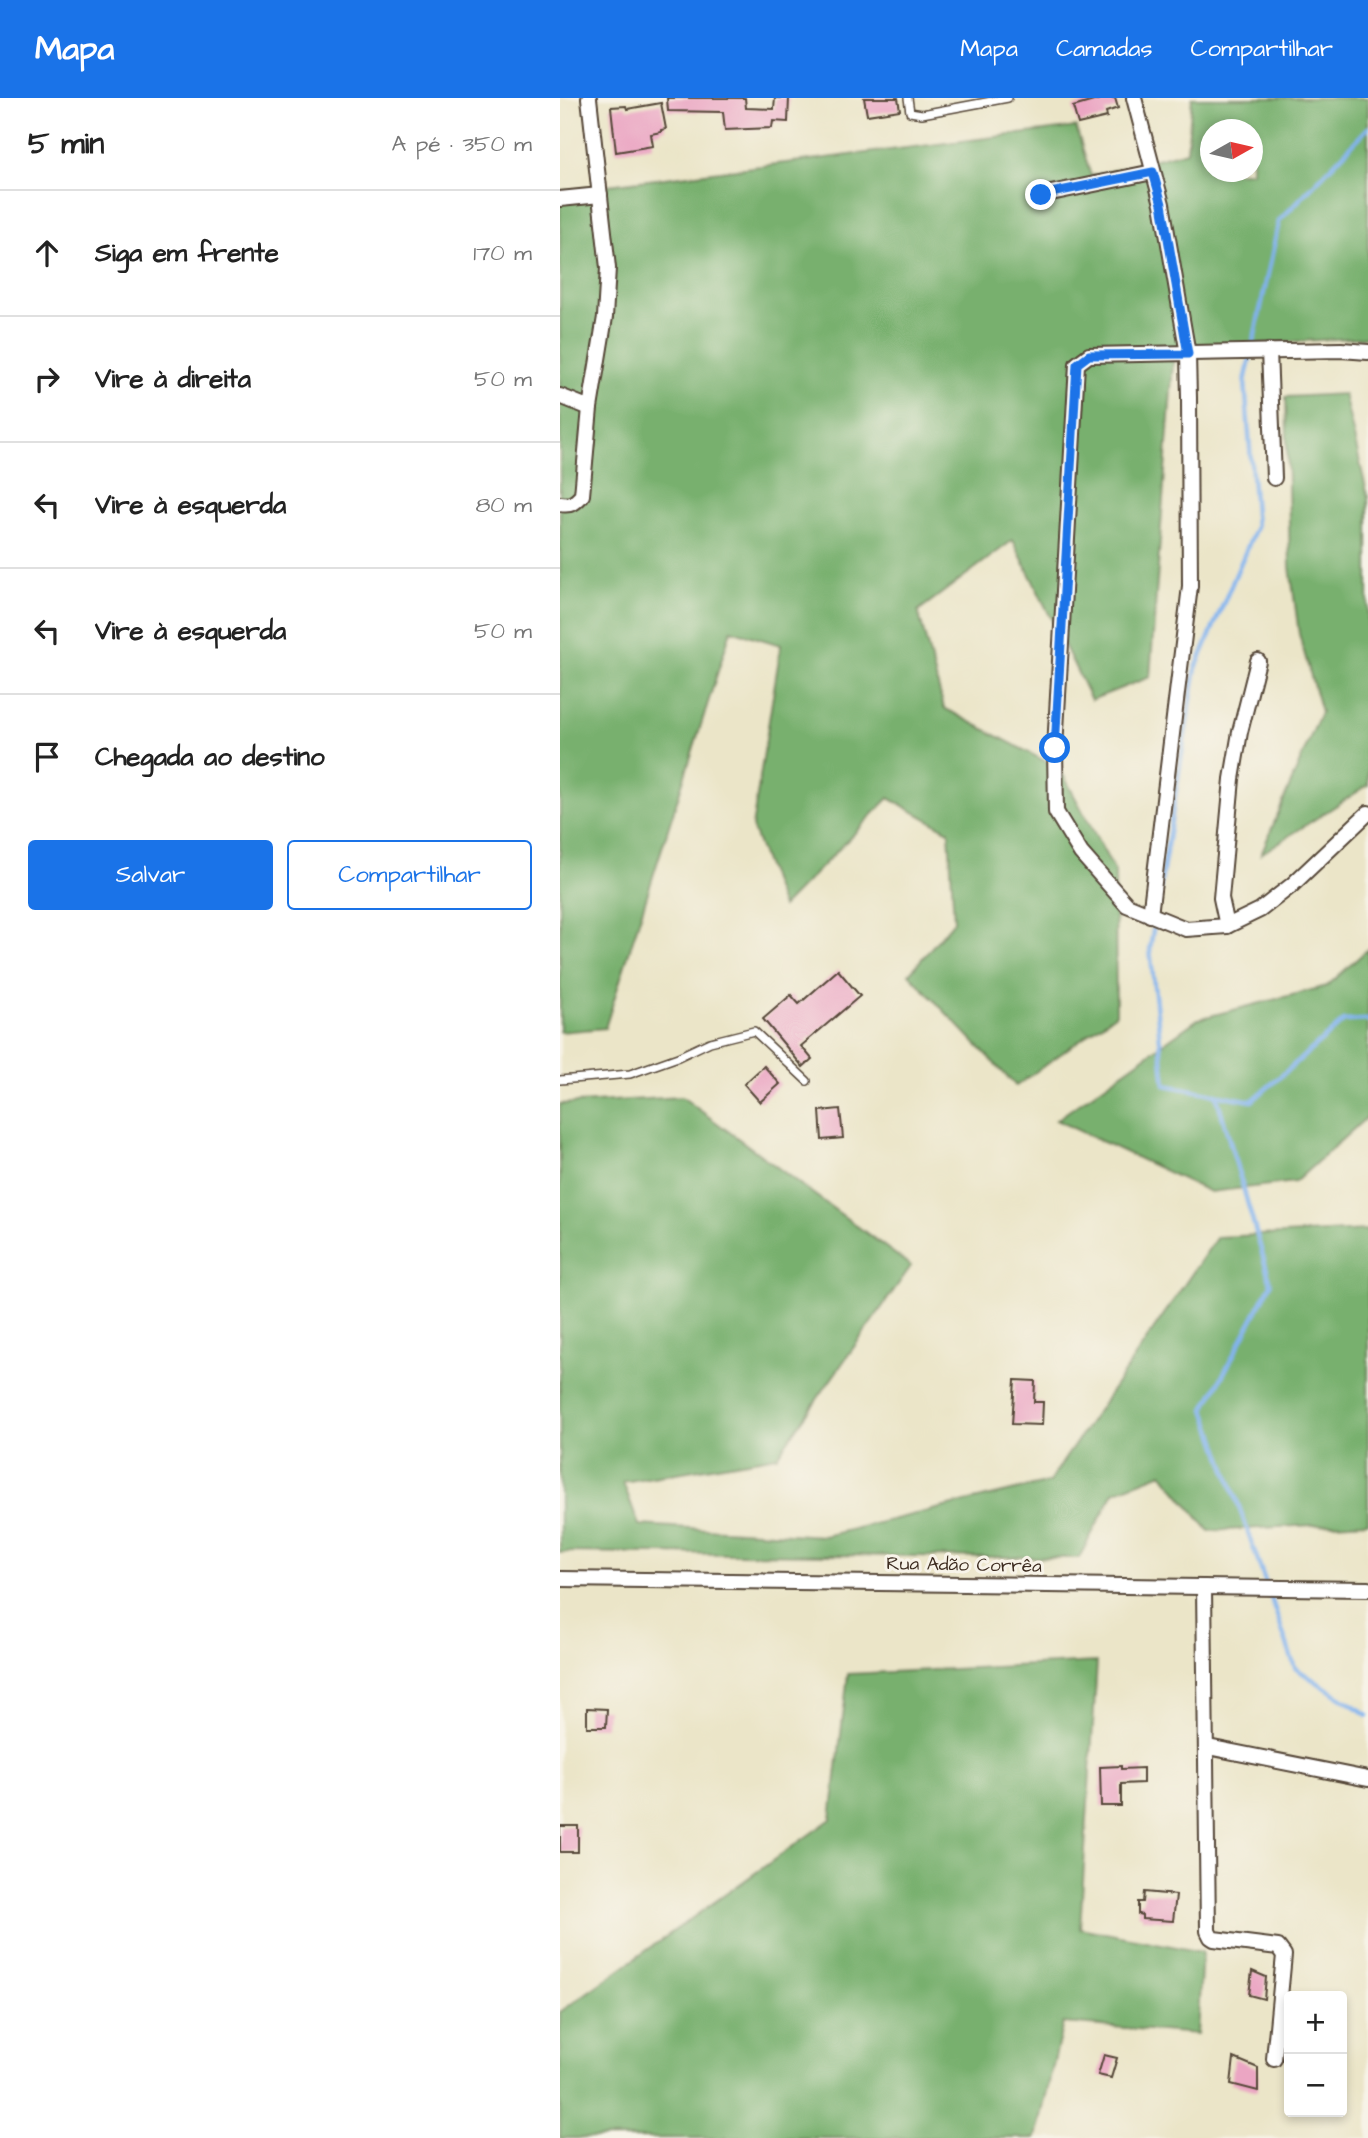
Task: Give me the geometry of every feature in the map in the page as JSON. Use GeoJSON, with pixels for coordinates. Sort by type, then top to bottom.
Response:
{"type":"FeatureCollection","features":[{"type":"Feature","properties":{"kind":"street"},"geometry":{"type":"LineString","coordinates":[[560,504],[568,506],[576,503],[582,495],[590,408],[605,317],[608,268],[589,98]]}},
{"type":"Feature","properties":{"kind":"street"},"geometry":{"type":"LineString","coordinates":[[1134,98],[1162,204],[1188,354],[1190,586],[1150,915]]}},
{"type":"Feature","properties":{"kind":"street"},"geometry":{"type":"LineString","coordinates":[[1041,195],[1153,172]]}},
{"type":"Feature","properties":{"kind":"street"},"geometry":{"type":"LineString","coordinates":[[560,200],[600,195]]}},
{"type":"Feature","properties":{"kind":"street"},"geometry":{"type":"LineString","coordinates":[[1368,352],[1341,349],[1089,355],[1077,364],[1055,748],[1056,812],[1081,853],[1127,905],[1186,929],[1227,926],[1260,910],[1292,885],[1368,813]]}},
{"type":"Feature","properties":{"kind":"street"},"geometry":{"type":"LineString","coordinates":[[1269,351],[1274,478]]}},
{"type":"Feature","properties":{"kind":"street"},"geometry":{"type":"LineString","coordinates":[[560,396],[590,408]]}},
{"type":"Feature","properties":{"kind":"street"},"geometry":{"type":"LineString","coordinates":[[1227,926],[1220,898],[1232,779],[1258,661]]}},
{"type":"Feature","properties":{"kind":"street","name":"Rua Adão Corrêa"},"geometry":{"type":"LineString","coordinates":[[560,1579],[1368,1589]]}},
{"type":"Feature","properties":{"kind":"street"},"geometry":{"type":"LineString","coordinates":[[1204,1587],[1208,1747],[1208,1931],[1214,1939],[1278,1947],[1284,1955],[1274,2059]]}},
{"type":"Feature","properties":{"kind":"street"},"geometry":{"type":"LineString","coordinates":[[1208,1747],[1368,1779]]}},
{"type":"Feature","properties":{"kind":"lane"},"geometry":{"type":"LineString","coordinates":[[908,98],[910,112],[922,114],[1008,98]]}},
{"type":"Feature","properties":{"kind":"lane"},"geometry":{"type":"LineString","coordinates":[[560,1080],[630,1074],[678,1058],[710,1041],[754,1031],[807,1081]]}},
{"type":"Feature","properties":{"kind":"green space"},"geometry":{"type":"Polygon","coordinates":[[[1192,98],[1368,98],[1368,337],[1174,349],[1150,677],[1091,700],[1013,540],[918,611],[944,708],[1060,769],[1115,872],[1116,1014],[1016,1086],[909,974],[954,921],[949,831],[889,798],[782,907],[752,827],[781,645],[731,630],[605,1028],[560,1032],[560,191],[1076,127],[1091,176],[1187,151],[1192,98]]]}},
{"type":"Feature","properties":{"kind":"green space"},"geometry":{"type":"Polygon","coordinates":[[[1344,394],[1368,497],[1368,785],[1261,854],[1321,712],[1299,634],[1290,567],[1286,397],[1344,394]]]}},
{"type":"Feature","properties":{"kind":"green space"},"geometry":{"type":"Polygon","coordinates":[[[1368,949],[1368,1116],[1295,1182],[1210,1192],[1056,1120],[1198,1019],[1327,986],[1368,949]]]}},
{"type":"Feature","properties":{"kind":"green space"},"geometry":{"type":"Polygon","coordinates":[[[682,1097],[911,1266],[777,1456],[623,1482],[639,1525],[824,1536],[1049,1482],[1217,1237],[1368,1230],[1368,1522],[1209,1531],[1162,1473],[1114,1492],[1079,1558],[560,1552],[560,1104],[682,1097]]]}},
{"type":"Feature","properties":{"kind":"green space"},"geometry":{"type":"Polygon","coordinates":[[[1097,1662],[1080,1928],[1202,1952],[1197,2034],[1063,2023],[1036,2138],[560,2138],[560,2012],[831,1819],[848,1674],[1097,1662]]]}},
{"type":"Feature","properties":{"kind":"building"},"geometry":{"type":"Polygon","coordinates":[[[667,98],[745,98],[746,108],[774,109],[775,98],[789,98],[788,122],[773,121],[772,128],[725,130],[723,112],[668,111],[667,98]]]}},
{"type":"Feature","properties":{"kind":"building"},"geometry":{"type":"Polygon","coordinates":[[[864,98],[898,98],[900,110],[867,115],[864,98]]]}},
{"type":"Feature","properties":{"kind":"building"},"geometry":{"type":"Polygon","coordinates":[[[1104,98],[1115,98],[1118,108],[1106,112],[1107,117],[1078,124],[1073,107],[1104,98]]]}},
{"type":"Feature","properties":{"kind":"building"},"geometry":{"type":"Polygon","coordinates":[[[661,103],[666,129],[651,134],[653,146],[616,152],[611,107],[626,106],[627,109],[661,103]]]}},
{"type":"Feature","properties":{"kind":"building"},"geometry":{"type":"Polygon","coordinates":[[[838,970],[860,996],[801,1046],[812,1059],[803,1067],[763,1019],[791,995],[799,1004],[838,970]]]}},
{"type":"Feature","properties":{"kind":"building"},"geometry":{"type":"Polygon","coordinates":[[[764,1066],[780,1084],[760,1102],[744,1084],[764,1066]]]}},
{"type":"Feature","properties":{"kind":"building"},"geometry":{"type":"Polygon","coordinates":[[[840,1109],[843,1138],[822,1140],[820,1111],[840,1109]]]}},
{"type":"Feature","properties":{"kind":"building"},"geometry":{"type":"Polygon","coordinates":[[[1015,1380],[1035,1381],[1034,1402],[1043,1402],[1042,1425],[1012,1424],[1015,1380]]]}},
{"type":"Feature","properties":{"kind":"building"},"geometry":{"type":"Polygon","coordinates":[[[587,1708],[607,1709],[606,1727],[587,1727],[587,1708]]]}},
{"type":"Feature","properties":{"kind":"building"},"geometry":{"type":"Polygon","coordinates":[[[1121,1766],[1121,1769],[1143,1768],[1143,1783],[1121,1784],[1121,1806],[1101,1806],[1100,1767],[1121,1766]]]}},
{"type":"Feature","properties":{"kind":"building"},"geometry":{"type":"Polygon","coordinates":[[[560,1826],[578,1826],[578,1852],[560,1852],[560,1826]]]}},
{"type":"Feature","properties":{"kind":"building"},"geometry":{"type":"Polygon","coordinates":[[[1144,1892],[1176,1895],[1173,1921],[1142,1919],[1142,1915],[1138,1914],[1138,1902],[1143,1902],[1144,1892]]]}},
{"type":"Feature","properties":{"kind":"building"},"geometry":{"type":"Polygon","coordinates":[[[1252,1971],[1266,1977],[1264,1999],[1249,1995],[1252,1971]]]}},
{"type":"Feature","properties":{"kind":"building"},"geometry":{"type":"Polygon","coordinates":[[[1104,2055],[1117,2058],[1111,2078],[1098,2075],[1104,2055]]]}},
{"type":"Feature","properties":{"kind":"building"},"geometry":{"type":"Polygon","coordinates":[[[1234,2058],[1258,2068],[1258,2091],[1231,2084],[1234,2058]]]}},
{"type":"Feature","properties":{"kind":"waterway"},"geometry":{"type":"LineString","coordinates":[[1160,889],[1196,668],[1256,527],[1245,382],[1279,221],[1368,128]]}},
{"type":"Feature","properties":{"kind":"waterway"},"geometry":{"type":"LineString","coordinates":[[1155,918],[1150,949],[1165,1085],[1252,1101],[1344,1021],[1368,1020]]}},
{"type":"Feature","properties":{"kind":"waterway"},"geometry":{"type":"LineString","coordinates":[[1216,1094],[1271,1284],[1205,1409],[1266,1584]]}},
{"type":"Feature","properties":{"kind":"waterway"},"geometry":{"type":"LineString","coordinates":[[1269,1592],[1295,1668],[1368,1715]]}},
{"type":"Feature","properties":{"kind":"route"},"geometry":{"type":"LineString","coordinates":[[1041,195],[1153,172],[1162,204],[1188,354],[1089,355],[1077,364],[1055,748]]}}]}
